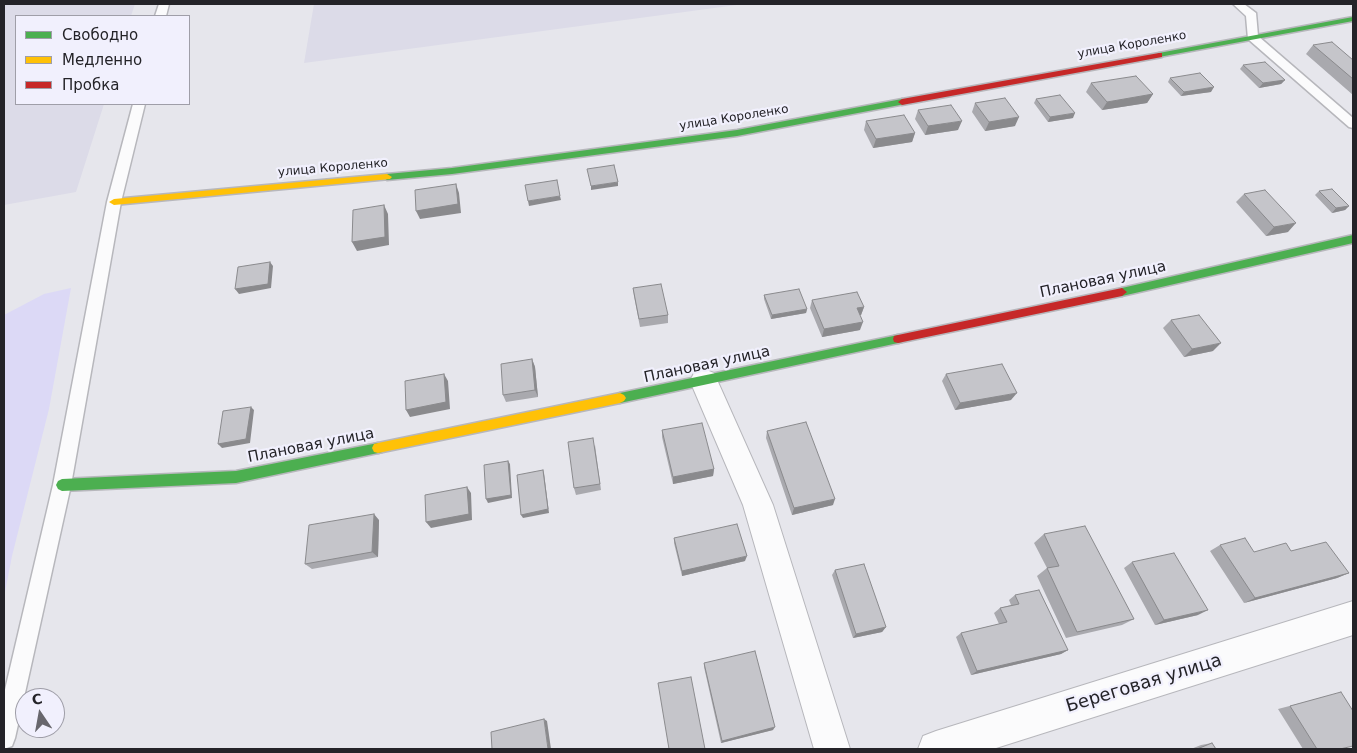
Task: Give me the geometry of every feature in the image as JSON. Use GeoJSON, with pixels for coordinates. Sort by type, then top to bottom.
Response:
{"type":"FeatureCollection","features":[{"type":"Feature","properties":{"kind":"street","name":"улица Короленко"},"geometry":{"type":"LineString","coordinates":[[114,202],[452,171],[737,133],[1353,19]]}},
{"type":"Feature","properties":{"kind":"street","name":"Плановая улица"},"geometry":{"type":"LineString","coordinates":[[62,485],[236,477],[704,381],[1134,289],[1353,239]]}},
{"type":"Feature","properties":{"kind":"street"},"geometry":{"type":"LineString","coordinates":[[704,381],[758,505],[832,749]]}},
{"type":"Feature","properties":{"kind":"street","name":"Береговая улица"},"geometry":{"type":"LineString","coordinates":[[936,749],[1353,618]]}},
{"type":"Feature","properties":{"kind":"lane"},"geometry":{"type":"LineString","coordinates":[[1238,4],[1252,15],[1252,37],[1353,124]]}},
{"type":"Feature","properties":{"kind":"lane"},"geometry":{"type":"LineString","coordinates":[[4,738],[62,485],[114,202],[139,105]]}},
{"type":"Feature","properties":{"kind":"shaded area"},"geometry":{"type":"Polygon","coordinates":[[[4,4],[135,4],[131,15],[15,15],[15,105],[104,105],[76,192],[4,205],[4,4]]]}},
{"type":"Feature","properties":{"kind":"shaded area"},"geometry":{"type":"Polygon","coordinates":[[[314,4],[744,4],[304,63],[314,4]]]}},
{"type":"Feature","properties":{"kind":"shaded area"},"geometry":{"type":"Polygon","coordinates":[[[71,288],[49,409],[12,556],[4,597],[4,315],[44,294],[71,288]]]}},
{"type":"Feature","properties":{"kind":"building"},"geometry":{"type":"Polygon","coordinates":[[[1332,42],[1353,60],[1353,79],[1313,45],[1332,42]]]}},
{"type":"Feature","properties":{"kind":"building"},"geometry":{"type":"Polygon","coordinates":[[[1265,62],[1285,80],[1263,83],[1243,65],[1265,62]]]}},
{"type":"Feature","properties":{"kind":"building"},"geometry":{"type":"Polygon","coordinates":[[[1200,73],[1214,87],[1184,92],[1170,78],[1200,73]]]}},
{"type":"Feature","properties":{"kind":"building"},"geometry":{"type":"Polygon","coordinates":[[[1136,76],[1153,94],[1107,102],[1091,83],[1136,76]]]}},
{"type":"Feature","properties":{"kind":"building"},"geometry":{"type":"Polygon","coordinates":[[[1060,95],[1075,113],[1050,117],[1036,99],[1060,95]]]}},
{"type":"Feature","properties":{"kind":"building"},"geometry":{"type":"Polygon","coordinates":[[[1005,98],[1019,117],[989,122],[975,103],[1005,98]]]}},
{"type":"Feature","properties":{"kind":"building"},"geometry":{"type":"Polygon","coordinates":[[[951,105],[962,121],[928,126],[918,110],[951,105]]]}},
{"type":"Feature","properties":{"kind":"building"},"geometry":{"type":"Polygon","coordinates":[[[904,115],[915,133],[876,139],[866,121],[904,115]]]}},
{"type":"Feature","properties":{"kind":"building"},"geometry":{"type":"Polygon","coordinates":[[[614,165],[618,182],[591,186],[587,169],[614,165]]]}},
{"type":"Feature","properties":{"kind":"building"},"geometry":{"type":"Polygon","coordinates":[[[557,180],[560,196],[528,201],[525,185],[557,180]]]}},
{"type":"Feature","properties":{"kind":"building"},"geometry":{"type":"Polygon","coordinates":[[[456,184],[458,204],[416,211],[415,190],[456,184]]]}},
{"type":"Feature","properties":{"kind":"building"},"geometry":{"type":"Polygon","coordinates":[[[1332,189],[1349,206],[1336,208],[1319,191],[1332,189]]]}},
{"type":"Feature","properties":{"kind":"building"},"geometry":{"type":"Polygon","coordinates":[[[1265,190],[1296,223],[1274,227],[1244,194],[1265,190]]]}},
{"type":"Feature","properties":{"kind":"building"},"geometry":{"type":"Polygon","coordinates":[[[384,205],[385,237],[352,242],[353,210],[384,205]]]}},
{"type":"Feature","properties":{"kind":"building"},"geometry":{"type":"Polygon","coordinates":[[[270,262],[268,284],[235,289],[238,267],[270,262]]]}},
{"type":"Feature","properties":{"kind":"building"},"geometry":{"type":"Polygon","coordinates":[[[661,284],[668,315],[639,319],[633,288],[661,284]]]}},
{"type":"Feature","properties":{"kind":"building"},"geometry":{"type":"Polygon","coordinates":[[[799,289],[807,309],[772,315],[764,295],[799,289]]]}},
{"type":"Feature","properties":{"kind":"building"},"geometry":{"type":"Polygon","coordinates":[[[857,292],[864,307],[857,308],[863,322],[824,329],[812,300],[857,292]]]}},
{"type":"Feature","properties":{"kind":"building"},"geometry":{"type":"Polygon","coordinates":[[[1199,315],[1221,343],[1192,349],[1171,320],[1199,315]]]}},
{"type":"Feature","properties":{"kind":"building"},"geometry":{"type":"Polygon","coordinates":[[[532,359],[535,390],[503,395],[501,364],[532,359]]]}},
{"type":"Feature","properties":{"kind":"building"},"geometry":{"type":"Polygon","coordinates":[[[1002,364],[1017,393],[960,403],[946,374],[1002,364]]]}},
{"type":"Feature","properties":{"kind":"building"},"geometry":{"type":"Polygon","coordinates":[[[444,374],[446,402],[406,410],[405,381],[444,374]]]}},
{"type":"Feature","properties":{"kind":"building"},"geometry":{"type":"Polygon","coordinates":[[[251,407],[246,439],[218,444],[223,411],[251,407]]]}},
{"type":"Feature","properties":{"kind":"building"},"geometry":{"type":"Polygon","coordinates":[[[806,422],[835,499],[794,508],[767,431],[806,422]]]}},
{"type":"Feature","properties":{"kind":"building"},"geometry":{"type":"Polygon","coordinates":[[[702,423],[714,469],[673,477],[662,430],[702,423]]]}},
{"type":"Feature","properties":{"kind":"building"},"geometry":{"type":"Polygon","coordinates":[[[593,438],[600,484],[574,488],[568,442],[593,438]]]}},
{"type":"Feature","properties":{"kind":"building"},"geometry":{"type":"Polygon","coordinates":[[[508,461],[511,495],[486,499],[484,465],[508,461]]]}},
{"type":"Feature","properties":{"kind":"building"},"geometry":{"type":"Polygon","coordinates":[[[543,470],[548,509],[521,515],[517,475],[543,470]]]}},
{"type":"Feature","properties":{"kind":"building"},"geometry":{"type":"Polygon","coordinates":[[[467,487],[469,514],[426,522],[425,495],[467,487]]]}},
{"type":"Feature","properties":{"kind":"building"},"geometry":{"type":"Polygon","coordinates":[[[374,514],[372,552],[305,564],[309,525],[374,514]]]}},
{"type":"Feature","properties":{"kind":"building"},"geometry":{"type":"Polygon","coordinates":[[[737,524],[747,556],[682,571],[674,538],[737,524]]]}},
{"type":"Feature","properties":{"kind":"building"},"geometry":{"type":"Polygon","coordinates":[[[1085,526],[1134,619],[1077,632],[1047,568],[1059,566],[1044,534],[1085,526]]]}},
{"type":"Feature","properties":{"kind":"building"},"geometry":{"type":"Polygon","coordinates":[[[1245,538],[1254,552],[1286,543],[1291,551],[1326,542],[1349,573],[1255,598],[1220,545],[1245,538]]]}},
{"type":"Feature","properties":{"kind":"building"},"geometry":{"type":"Polygon","coordinates":[[[1174,553],[1208,610],[1164,620],[1132,562],[1174,553]]]}},
{"type":"Feature","properties":{"kind":"building"},"geometry":{"type":"Polygon","coordinates":[[[864,564],[886,627],[856,634],[835,570],[864,564]]]}},
{"type":"Feature","properties":{"kind":"building"},"geometry":{"type":"Polygon","coordinates":[[[1039,590],[1068,650],[977,671],[961,633],[1007,622],[1000,608],[1019,604],[1015,595],[1039,590]]]}},
{"type":"Feature","properties":{"kind":"building"},"geometry":{"type":"Polygon","coordinates":[[[755,651],[775,727],[722,741],[704,663],[755,651]]]}},
{"type":"Feature","properties":{"kind":"building"},"geometry":{"type":"Polygon","coordinates":[[[691,677],[705,749],[669,749],[658,683],[691,677]]]}},
{"type":"Feature","properties":{"kind":"building"},"geometry":{"type":"Polygon","coordinates":[[[1341,692],[1353,711],[1353,746],[1340,749],[1317,749],[1290,706],[1341,692]]]}},
{"type":"Feature","properties":{"kind":"building"},"geometry":{"type":"Polygon","coordinates":[[[544,719],[548,749],[492,749],[491,732],[544,719]]]}},
{"type":"Feature","properties":{"kind":"building"},"geometry":{"type":"Polygon","coordinates":[[[1212,743],[1216,749],[1197,749],[1212,743]]]}},
{"type":"Feature","properties":{"kind":"traffic: fast"},"geometry":{"type":"LineString","coordinates":[[1159,55],[1353,19]]}},
{"type":"Feature","properties":{"kind":"traffic: fast"},"geometry":{"type":"LineString","coordinates":[[387,177],[452,171],[737,133],[902,102]]}},
{"type":"Feature","properties":{"kind":"traffic: fast"},"geometry":{"type":"LineString","coordinates":[[1122,292],[1353,239]]}},
{"type":"Feature","properties":{"kind":"traffic: fast"},"geometry":{"type":"LineString","coordinates":[[620,398],[898,339]]}},
{"type":"Feature","properties":{"kind":"traffic: fast"},"geometry":{"type":"LineString","coordinates":[[62,485],[236,477],[378,448]]}},
{"type":"Feature","properties":{"kind":"traffic: slow"},"geometry":{"type":"LineString","coordinates":[[114,202],[387,177]]}},
{"type":"Feature","properties":{"kind":"traffic: slow"},"geometry":{"type":"LineString","coordinates":[[378,448],[620,398]]}},
{"type":"Feature","properties":{"kind":"traffic: jam"},"geometry":{"type":"LineString","coordinates":[[902,102],[1159,55]]}},
{"type":"Feature","properties":{"kind":"traffic: jam"},"geometry":{"type":"LineString","coordinates":[[898,339],[1122,292]]}}]}
